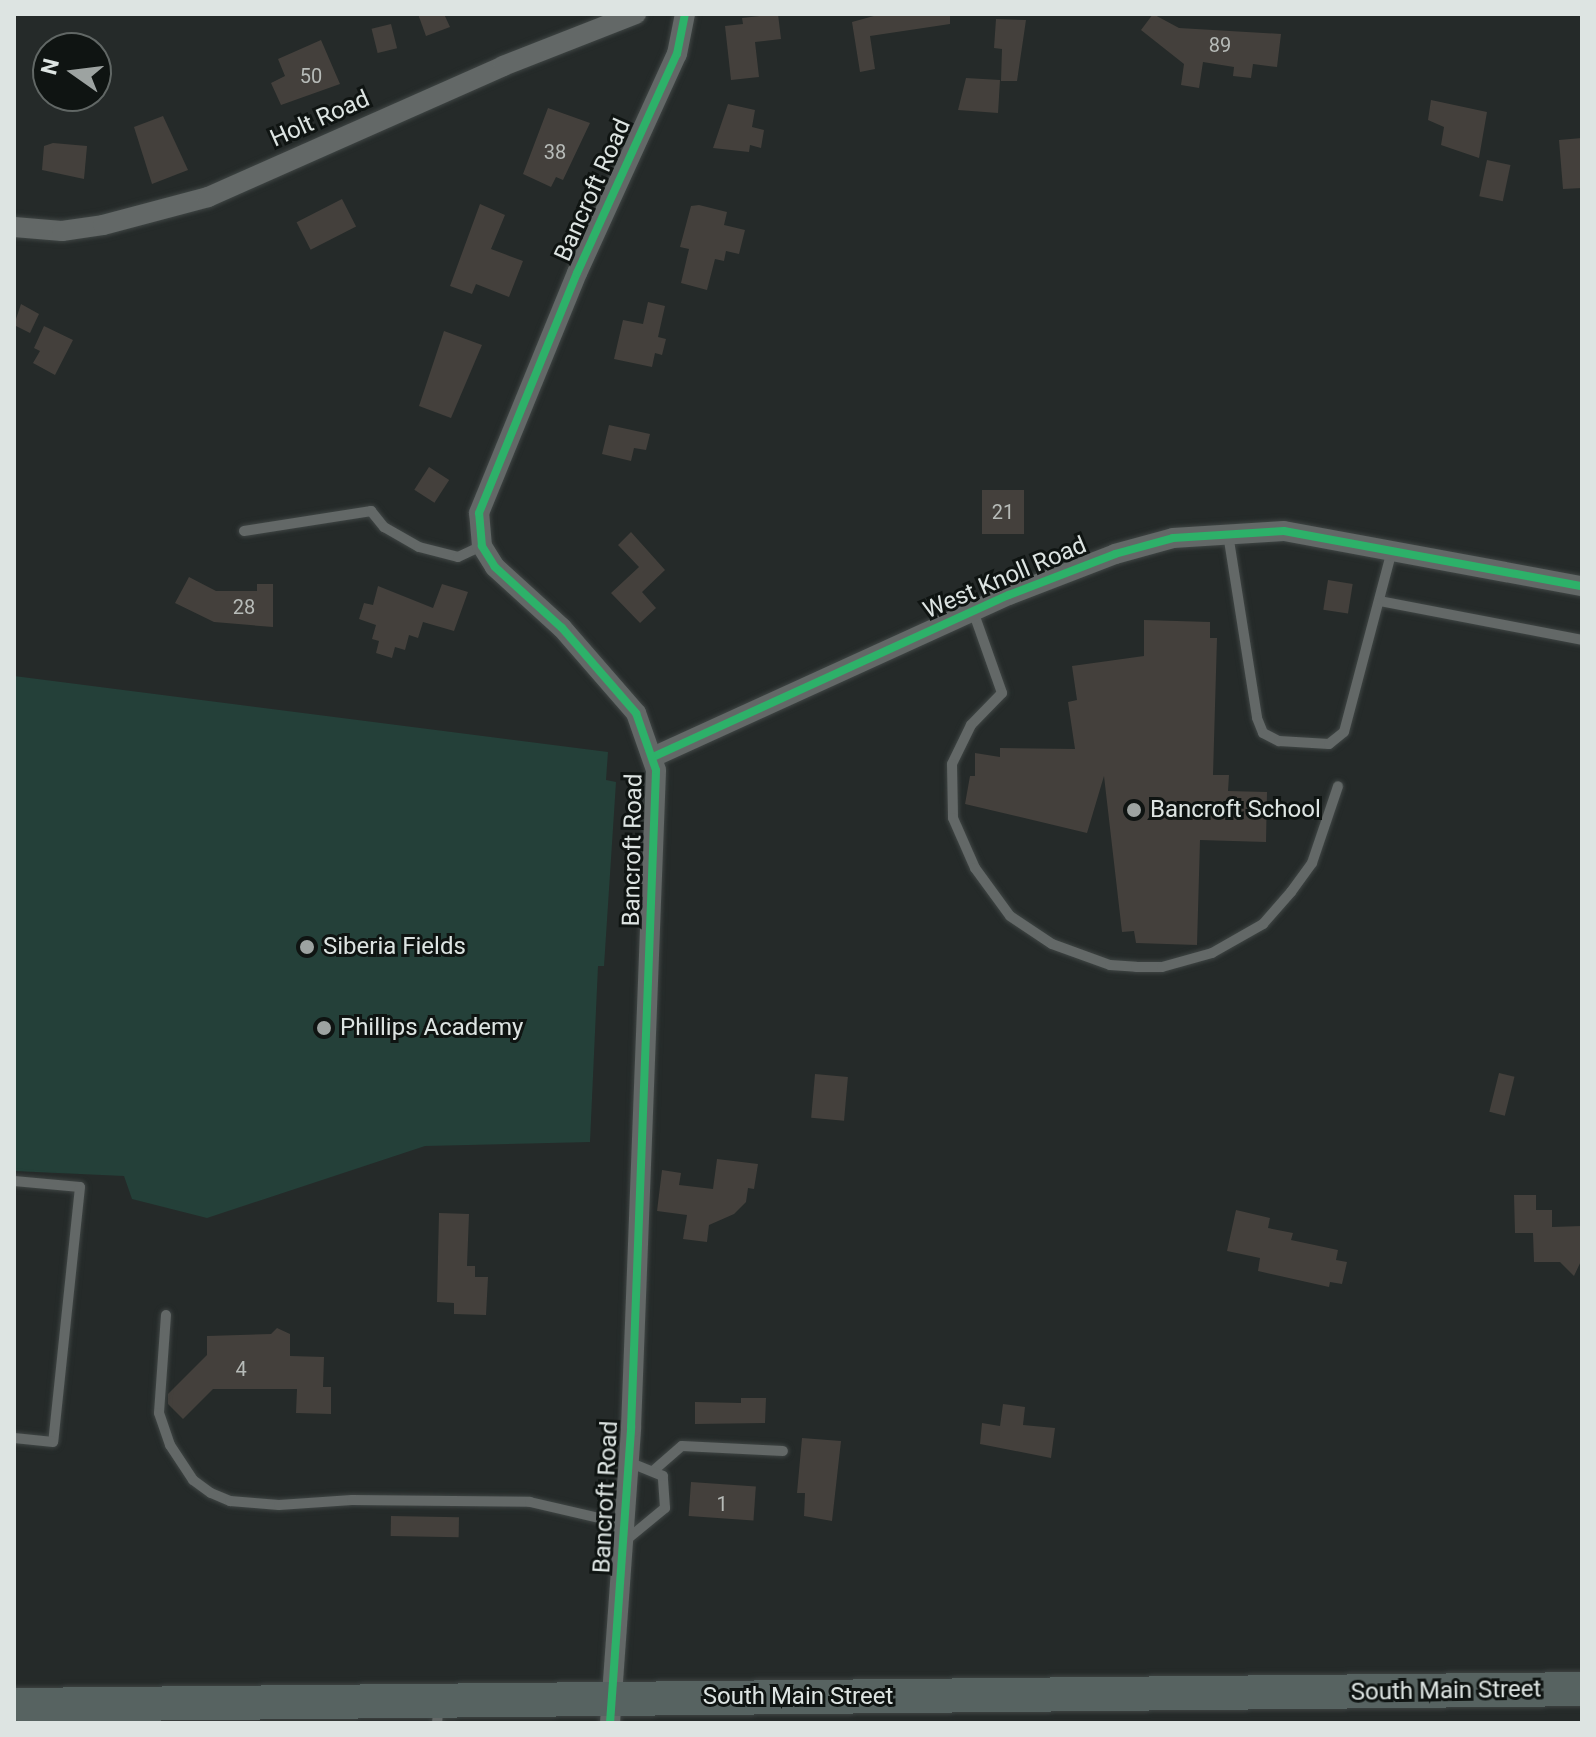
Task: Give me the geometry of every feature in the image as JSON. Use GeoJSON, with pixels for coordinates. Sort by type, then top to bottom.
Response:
{"type":"FeatureCollection","features":[{"type":"Feature","properties":{"kind":"main road","name":"South Main Street"},"geometry":{"type":"LineString","coordinates":[[14,1705],[438,1713],[1582,1689]]}},
{"type":"Feature","properties":{"kind":"street","name":"Holt Road"},"geometry":{"type":"LineString","coordinates":[[14,227],[62,231],[103,225],[208,197],[503,66],[636,14]]}},
{"type":"Feature","properties":{"kind":"street","name":"Bancroft Road"},"geometry":{"type":"LineString","coordinates":[[611,1710],[629,1462],[655,861],[653,757],[626,702],[562,628],[495,567],[482,546],[479,513],[494,468],[677,54],[685,14]]}},
{"type":"Feature","properties":{"kind":"street","name":"West Knoll Road"},"geometry":{"type":"LineString","coordinates":[[653,757],[973,611],[1115,554],[1173,538],[1228,532],[1284,531],[1582,586]]}},
{"type":"Feature","properties":{"kind":"lane"},"geometry":{"type":"LineString","coordinates":[[244,531],[371,511],[384,527],[419,547],[458,557],[482,546]]}},
{"type":"Feature","properties":{"kind":"lane"},"geometry":{"type":"LineString","coordinates":[[1228,532],[1257,718],[1263,733],[1279,741],[1329,744],[1344,732],[1392,550]]}},
{"type":"Feature","properties":{"kind":"lane"},"geometry":{"type":"LineString","coordinates":[[1380,601],[1582,640]]}},
{"type":"Feature","properties":{"kind":"lane"},"geometry":{"type":"LineString","coordinates":[[973,611],[1002,693],[971,725],[952,764],[953,818],[975,868],[1010,916],[1052,944],[1100,962],[1136,967],[1162,967],[1212,953],[1263,924],[1291,892],[1312,863],[1338,786]]}},
{"type":"Feature","properties":{"kind":"lane"},"geometry":{"type":"LineString","coordinates":[[14,1181],[80,1187],[53,1442],[14,1438]]}},
{"type":"Feature","properties":{"kind":"lane"},"geometry":{"type":"LineString","coordinates":[[166,1315],[159,1413],[170,1445],[193,1480],[211,1493],[230,1501],[279,1505],[352,1500],[530,1502],[624,1533],[665,1508],[663,1476],[629,1462]]}},
{"type":"Feature","properties":{"kind":"lane"},"geometry":{"type":"LineString","coordinates":[[653,1471],[682,1446],[783,1451]]}},
{"type":"Feature","properties":{"kind":"green space","name":"Siberia Fields"},"geometry":{"type":"Polygon","coordinates":[[[14,676],[608,752],[606,780],[616,782],[604,966],[598,966],[590,1142],[425,1146],[207,1218],[132,1199],[124,1176],[14,1171],[14,676]]]}},
{"type":"Feature","properties":{"kind":"building"},"geometry":{"type":"Polygon","coordinates":[[[418,14],[444,14],[450,27],[426,36],[418,14]]]}},
{"type":"Feature","properties":{"kind":"building"},"geometry":{"type":"Polygon","coordinates":[[[778,14],[781,39],[755,42],[759,77],[731,80],[725,26],[743,24],[742,18],[778,14]]]}},
{"type":"Feature","properties":{"kind":"building"},"geometry":{"type":"Polygon","coordinates":[[[881,14],[950,14],[950,24],[870,36],[875,69],[860,72],[852,22],[881,14]]]}},
{"type":"Feature","properties":{"kind":"building"},"geometry":{"type":"Polygon","coordinates":[[[1153,14],[1179,28],[1281,34],[1277,67],[1253,64],[1251,78],[1233,76],[1234,67],[1203,62],[1199,88],[1181,85],[1184,64],[1141,30],[1153,14]]]}},
{"type":"Feature","properties":{"kind":"building"},"geometry":{"type":"Polygon","coordinates":[[[996,19],[1026,20],[1017,81],[1001,81],[1002,49],[994,48],[996,19]]]}},
{"type":"Feature","properties":{"kind":"building"},"geometry":{"type":"Polygon","coordinates":[[[391,24],[397,48],[378,53],[372,29],[391,24]]]}},
{"type":"Feature","properties":{"kind":"building"},"geometry":{"type":"Polygon","coordinates":[[[321,40],[340,84],[281,105],[271,83],[285,76],[278,59],[321,40]]]}},
{"type":"Feature","properties":{"kind":"building"},"geometry":{"type":"Polygon","coordinates":[[[966,78],[1000,80],[998,113],[958,110],[966,78]]]}},
{"type":"Feature","properties":{"kind":"building"},"geometry":{"type":"Polygon","coordinates":[[[1431,100],[1487,112],[1479,158],[1441,145],[1444,127],[1428,120],[1431,100]]]}},
{"type":"Feature","properties":{"kind":"building"},"geometry":{"type":"Polygon","coordinates":[[[728,104],[755,110],[752,127],[764,130],[761,148],[750,145],[749,152],[713,148],[728,104]]]}},
{"type":"Feature","properties":{"kind":"building"},"geometry":{"type":"Polygon","coordinates":[[[548,108],[590,123],[563,180],[556,177],[551,187],[523,174],[548,108]]]}},
{"type":"Feature","properties":{"kind":"building"},"geometry":{"type":"Polygon","coordinates":[[[163,116],[188,170],[152,184],[134,127],[163,116]]]}},
{"type":"Feature","properties":{"kind":"building"},"geometry":{"type":"Polygon","coordinates":[[[1582,138],[1582,188],[1563,189],[1559,140],[1582,138]]]}},
{"type":"Feature","properties":{"kind":"building"},"geometry":{"type":"Polygon","coordinates":[[[53,143],[87,146],[84,179],[42,170],[44,146],[53,143]]]}},
{"type":"Feature","properties":{"kind":"building"},"geometry":{"type":"Polygon","coordinates":[[[1487,160],[1510,165],[1503,201],[1479,196],[1487,160]]]}},
{"type":"Feature","properties":{"kind":"building"},"geometry":{"type":"Polygon","coordinates":[[[342,199],[356,227],[311,250],[297,222],[342,199]]]}},
{"type":"Feature","properties":{"kind":"building"},"geometry":{"type":"Polygon","coordinates":[[[480,204],[505,215],[491,249],[523,261],[509,297],[476,284],[472,294],[450,286],[480,204]]]}},
{"type":"Feature","properties":{"kind":"building"},"geometry":{"type":"Polygon","coordinates":[[[691,206],[727,212],[724,225],[745,230],[739,254],[726,251],[724,261],[715,259],[707,290],[681,283],[689,249],[680,247],[691,206]]]}},
{"type":"Feature","properties":{"kind":"building"},"geometry":{"type":"Polygon","coordinates":[[[648,302],[665,306],[658,337],[666,339],[662,355],[655,353],[652,367],[614,359],[623,320],[643,324],[648,302]]]}},
{"type":"Feature","properties":{"kind":"building"},"geometry":{"type":"Polygon","coordinates":[[[21,304],[39,314],[30,333],[14,325],[21,304]]]}},
{"type":"Feature","properties":{"kind":"building"},"geometry":{"type":"Polygon","coordinates":[[[44,326],[73,340],[55,375],[33,363],[40,351],[34,348],[44,326]]]}},
{"type":"Feature","properties":{"kind":"building"},"geometry":{"type":"Polygon","coordinates":[[[444,331],[482,345],[451,418],[419,406],[444,331]]]}},
{"type":"Feature","properties":{"kind":"building"},"geometry":{"type":"Polygon","coordinates":[[[609,425],[650,434],[646,450],[634,448],[631,461],[602,454],[609,425]]]}},
{"type":"Feature","properties":{"kind":"building"},"geometry":{"type":"Polygon","coordinates":[[[429,467],[449,480],[434,503],[414,490],[429,467]]]}},
{"type":"Feature","properties":{"kind":"building"},"geometry":{"type":"Polygon","coordinates":[[[982,490],[1024,490],[1024,534],[982,534],[982,490]]]}},
{"type":"Feature","properties":{"kind":"building"},"geometry":{"type":"Polygon","coordinates":[[[631,532],[665,570],[642,592],[656,608],[640,623],[611,593],[639,567],[618,545],[631,532]]]}},
{"type":"Feature","properties":{"kind":"building"},"geometry":{"type":"Polygon","coordinates":[[[189,577],[216,591],[257,591],[257,584],[273,584],[273,627],[214,622],[175,603],[189,577]]]}},
{"type":"Feature","properties":{"kind":"building"},"geometry":{"type":"Polygon","coordinates":[[[1328,580],[1353,584],[1348,614],[1323,610],[1328,580]]]}},
{"type":"Feature","properties":{"kind":"building"},"geometry":{"type":"Polygon","coordinates":[[[442,584],[468,592],[454,631],[423,622],[418,638],[409,635],[405,650],[395,647],[392,658],[376,653],[379,641],[372,639],[376,625],[359,619],[364,603],[373,605],[378,586],[433,608],[442,584]]]}},
{"type":"Feature","properties":{"kind":"building"},"geometry":{"type":"Polygon","coordinates":[[[1144,620],[1210,622],[1210,638],[1217,638],[1213,775],[1229,775],[1228,791],[1267,792],[1266,842],[1200,840],[1197,945],[1136,943],[1134,931],[1122,932],[1104,776],[1087,833],[965,804],[970,776],[975,776],[975,753],[1000,757],[1000,748],[1075,749],[1068,702],[1077,700],[1072,666],[1144,656],[1144,620]]]}},
{"type":"Feature","properties":{"kind":"building"},"geometry":{"type":"Polygon","coordinates":[[[1499,1073],[1515,1077],[1505,1116],[1489,1112],[1499,1073]]]}},
{"type":"Feature","properties":{"kind":"building"},"geometry":{"type":"Polygon","coordinates":[[[815,1074],[848,1077],[844,1121],[811,1118],[815,1074]]]}},
{"type":"Feature","properties":{"kind":"building"},"geometry":{"type":"Polygon","coordinates":[[[717,1159],[758,1164],[754,1189],[748,1188],[746,1202],[734,1214],[709,1225],[707,1242],[683,1239],[687,1215],[657,1211],[662,1170],[681,1173],[679,1185],[713,1189],[717,1159]]]}},
{"type":"Feature","properties":{"kind":"building"},"geometry":{"type":"Polygon","coordinates":[[[1514,1195],[1536,1195],[1536,1210],[1552,1210],[1552,1227],[1582,1226],[1582,1259],[1574,1276],[1560,1262],[1534,1262],[1533,1233],[1515,1233],[1514,1195]]]}},
{"type":"Feature","properties":{"kind":"building"},"geometry":{"type":"Polygon","coordinates":[[[1236,1210],[1270,1218],[1268,1228],[1293,1233],[1291,1240],[1338,1250],[1336,1260],[1347,1262],[1342,1284],[1330,1282],[1329,1287],[1258,1271],[1260,1258],[1227,1251],[1236,1210]]]}},
{"type":"Feature","properties":{"kind":"building"},"geometry":{"type":"Polygon","coordinates":[[[439,1213],[469,1214],[467,1266],[475,1266],[475,1277],[488,1277],[486,1315],[454,1314],[454,1303],[437,1302],[439,1213]]]}},
{"type":"Feature","properties":{"kind":"building"},"geometry":{"type":"Polygon","coordinates":[[[277,1328],[290,1334],[290,1356],[324,1357],[323,1387],[331,1387],[331,1414],[296,1413],[297,1389],[213,1389],[183,1419],[168,1404],[168,1394],[207,1355],[207,1336],[271,1334],[277,1328]]]}},
{"type":"Feature","properties":{"kind":"building"},"geometry":{"type":"Polygon","coordinates":[[[741,1398],[766,1398],[765,1423],[695,1424],[695,1402],[741,1403],[741,1398]]]}},
{"type":"Feature","properties":{"kind":"building"},"geometry":{"type":"Polygon","coordinates":[[[1003,1404],[1025,1407],[1023,1425],[1055,1428],[1051,1458],[980,1444],[982,1423],[1000,1426],[1003,1404]]]}},
{"type":"Feature","properties":{"kind":"building"},"geometry":{"type":"Polygon","coordinates":[[[802,1438],[841,1441],[832,1521],[804,1516],[805,1493],[797,1493],[802,1438]]]}},
{"type":"Feature","properties":{"kind":"building"},"geometry":{"type":"Polygon","coordinates":[[[691,1482],[756,1487],[753,1520],[689,1516],[691,1482]]]}},
{"type":"Feature","properties":{"kind":"building"},"geometry":{"type":"Polygon","coordinates":[[[391,1516],[459,1517],[459,1537],[391,1536],[391,1516]]]}},
{"type":"Feature","properties":{"kind":"cycle path"},"geometry":{"type":"LineString","coordinates":[[610,1723],[631,1428],[656,770],[636,713],[562,628],[495,567],[482,546],[479,513],[577,273],[677,54],[685,14]]}},
{"type":"Feature","properties":{"kind":"cycle path"},"geometry":{"type":"LineString","coordinates":[[653,757],[1009,595],[1115,554],[1173,538],[1284,531],[1582,586]]}},
{"type":"Feature","properties":{"kind":"place","name":"Bancroft School"},"geometry":{"type":"Point","coordinates":[1134,810]}},
{"type":"Feature","properties":{"kind":"place","name":"Siberia Fields"},"geometry":{"type":"Point","coordinates":[307,947]}},
{"type":"Feature","properties":{"kind":"place","name":"Phillips Academy"},"geometry":{"type":"Point","coordinates":[324,1028]}}]}
